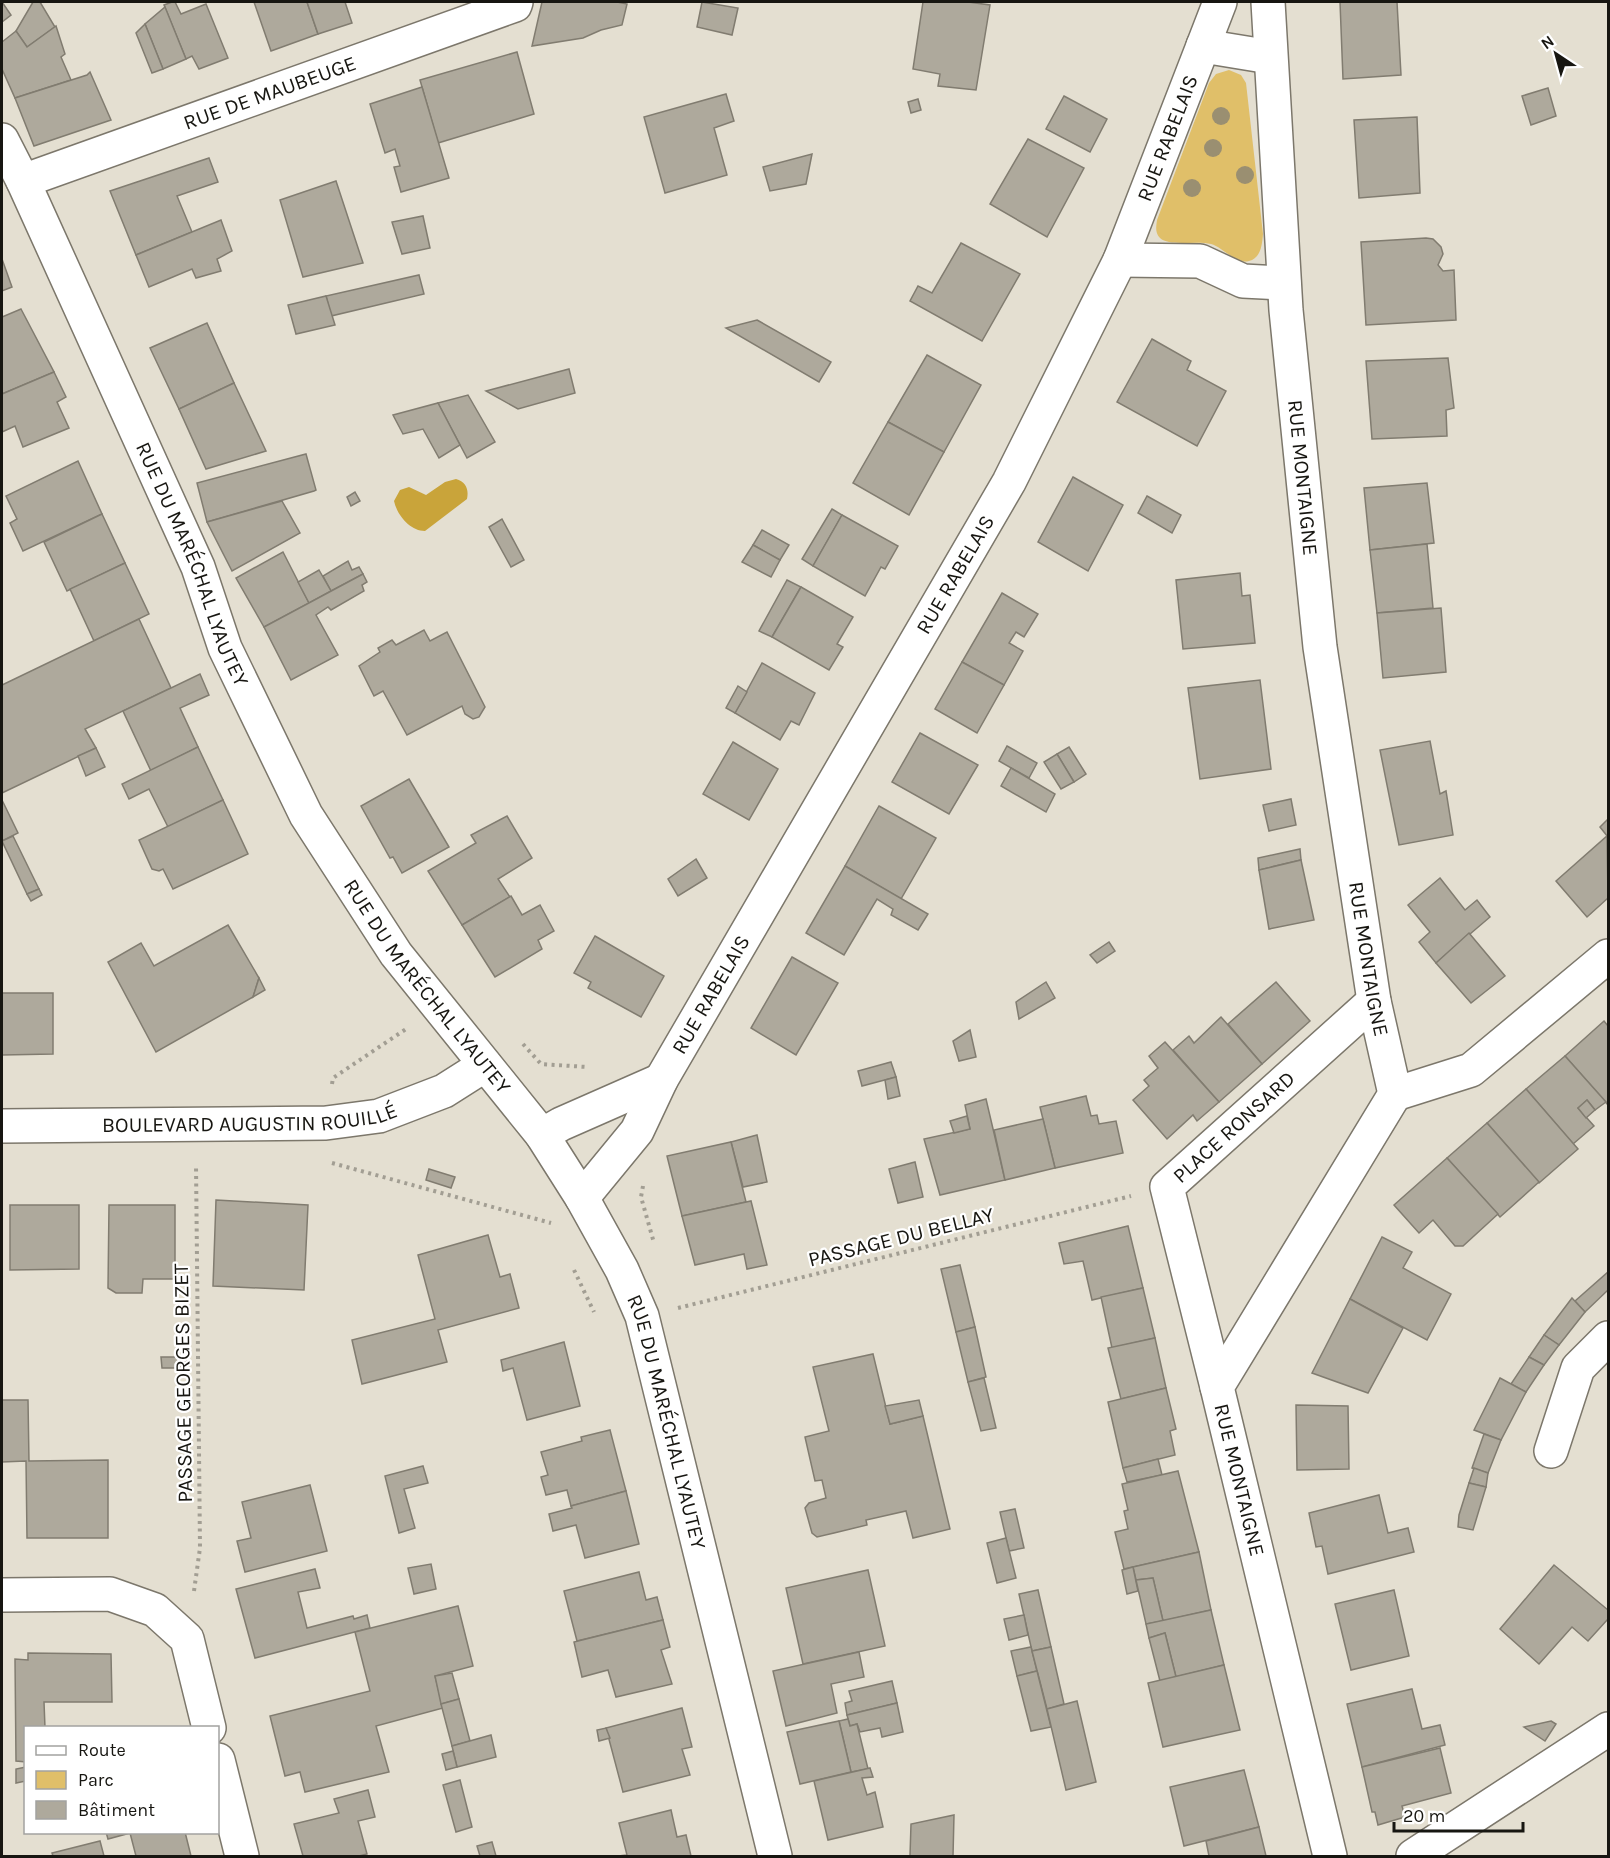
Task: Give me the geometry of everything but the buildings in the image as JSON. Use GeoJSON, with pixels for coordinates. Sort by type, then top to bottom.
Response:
{"type":"FeatureCollection","features":[{"type":"Feature","properties":{"kind":"street","name":"RUE DE MAUBEUGE"},"geometry":{"type":"LineString","coordinates":[[23,180],[515,5],[516,2]]}},
{"type":"Feature","properties":{"kind":"street","name":"RUE RABELAIS"},"geometry":{"type":"LineString","coordinates":[[582,1198],[637,1131],[662,1080],[1008,482],[1120,260],[1220,2]]}},
{"type":"Feature","properties":{"kind":"street","name":"RUE MONTAIGNE"},"geometry":{"type":"LineString","coordinates":[[1268,2],[1284,283],[1320,647],[1374,1001],[1395,1094],[1217,1387],[1330,1857]]}},
{"type":"Feature","properties":{"kind":"street"},"geometry":{"type":"LineString","coordinates":[[1203,46],[1270,57]]}},
{"type":"Feature","properties":{"kind":"street","name":"RUE DU MARÉCHAL LYAUTEY"},"geometry":{"type":"LineString","coordinates":[[2,140],[23,180],[198,567],[225,648],[306,815],[396,954],[542,1135],[582,1198],[622,1270],[642,1316],[775,1857]]}},
{"type":"Feature","properties":{"kind":"street"},"geometry":{"type":"LineString","coordinates":[[1120,260],[1200,261],[1243,281],[1284,283]]}},
{"type":"Feature","properties":{"kind":"street"},"geometry":{"type":"LineString","coordinates":[[1395,1094],[1471,1070],[1608,956]]}},
{"type":"Feature","properties":{"kind":"street","name":"PLACE RONSARD"},"geometry":{"type":"LineString","coordinates":[[1217,1387],[1167,1187],[1374,1001]]}},
{"type":"Feature","properties":{"kind":"street","name":"BOULEVARD AUGUSTIN ROUILLÉ"},"geometry":{"type":"LineString","coordinates":[[2,1126],[326,1122],[379,1116],[444,1091],[485,1065]]}},
{"type":"Feature","properties":{"kind":"street"},"geometry":{"type":"LineString","coordinates":[[542,1135],[662,1080]]}},
{"type":"Feature","properties":{"kind":"street"},"geometry":{"type":"LineString","coordinates":[[1551,1451],[1578,1368],[1608,1338]]}},
{"type":"Feature","properties":{"kind":"street"},"geometry":{"type":"LineString","coordinates":[[2,1595],[110,1594],[155,1610],[186,1639],[208,1726]]}},
{"type":"Feature","properties":{"kind":"street"},"geometry":{"type":"LineString","coordinates":[[1413,1857],[1608,1729]]}},
{"type":"Feature","properties":{"kind":"street"},"geometry":{"type":"LineString","coordinates":[[219,1764],[242,1857]]}},
{"type":"Feature","properties":{"kind":"path","name":"PASSAGE GEORGES BIZET"},"geometry":{"type":"LineString","coordinates":[[186,1639],[201,1548],[195,1125]]}},
{"type":"Feature","properties":{"kind":"path","name":"PASSAGE DU BELLAY"},"geometry":{"type":"LineString","coordinates":[[642,1316],[1167,1187]]}},
{"type":"Feature","properties":{"kind":"green space"},"geometry":{"type":"Polygon","coordinates":[[[1229,70],[1241,75],[1246,83],[1263,234],[1261,247],[1256,257],[1244,262],[1211,244],[1164,241],[1158,236],[1156,230],[1157,220],[1209,83],[1216,74],[1229,70]]]}},
{"type":"Feature","properties":{"kind":"shaded area"},"geometry":{"type":"Polygon","coordinates":[[[456,479],[466,486],[467,499],[425,531],[409,525],[398,512],[394,501],[400,490],[409,487],[426,495],[445,482],[456,479]]]}}]}
